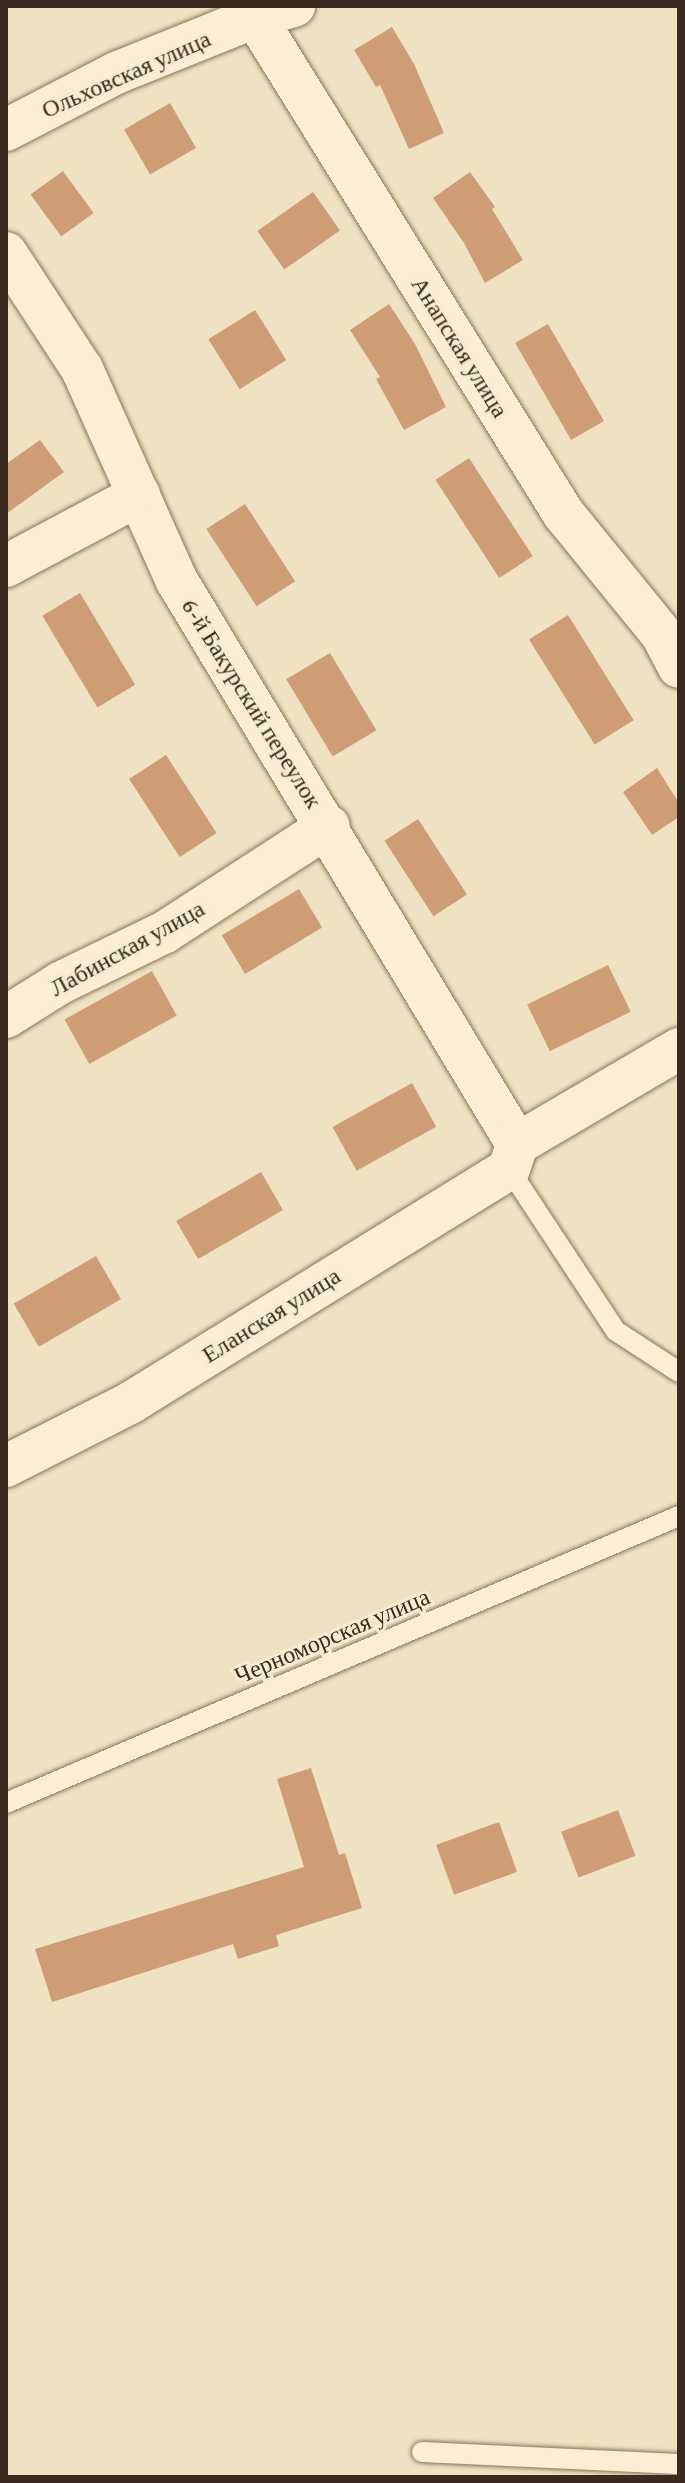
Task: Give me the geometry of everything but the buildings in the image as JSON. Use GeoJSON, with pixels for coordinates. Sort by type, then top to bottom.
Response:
{"type":"FeatureCollection","features":[{"type":"Feature","properties":{"kind":"street","name":"Ольховская улица"},"geometry":{"type":"LineString","coordinates":[[6,130],[116,73],[274,12]]}},
{"type":"Feature","properties":{"kind":"street","name":"Анапская улица"},"geometry":{"type":"LineString","coordinates":[[274,12],[563,513],[662,635],[679,667]]}},
{"type":"Feature","properties":{"kind":"street","name":"6-й Бакурский переулок"},"geometry":{"type":"LineString","coordinates":[[6,253],[82,369],[177,581],[329,826],[513,1156]]}},
{"type":"Feature","properties":{"kind":"street"},"geometry":{"type":"LineString","coordinates":[[6,566],[139,495]]}},
{"type":"Feature","properties":{"kind":"street","name":"Лабинская улица"},"geometry":{"type":"LineString","coordinates":[[6,1017],[60,983],[165,932],[329,826]]}},
{"type":"Feature","properties":{"kind":"street"},"geometry":{"type":"LineString","coordinates":[[513,1156],[679,1049]]}},
{"type":"Feature","properties":{"kind":"street","name":"Еланская улица"},"geometry":{"type":"LineString","coordinates":[[6,1466],[130,1403],[513,1156]]}},
{"type":"Feature","properties":{"kind":"lane"},"geometry":{"type":"LineString","coordinates":[[513,1156],[616,1331],[679,1372]]}},
{"type":"Feature","properties":{"kind":"lane","name":"Черноморская улица"},"geometry":{"type":"LineString","coordinates":[[6,1803],[679,1516]]}},
{"type":"Feature","properties":{"kind":"lane"},"geometry":{"type":"LineString","coordinates":[[422,2452],[679,2464]]}}]}
